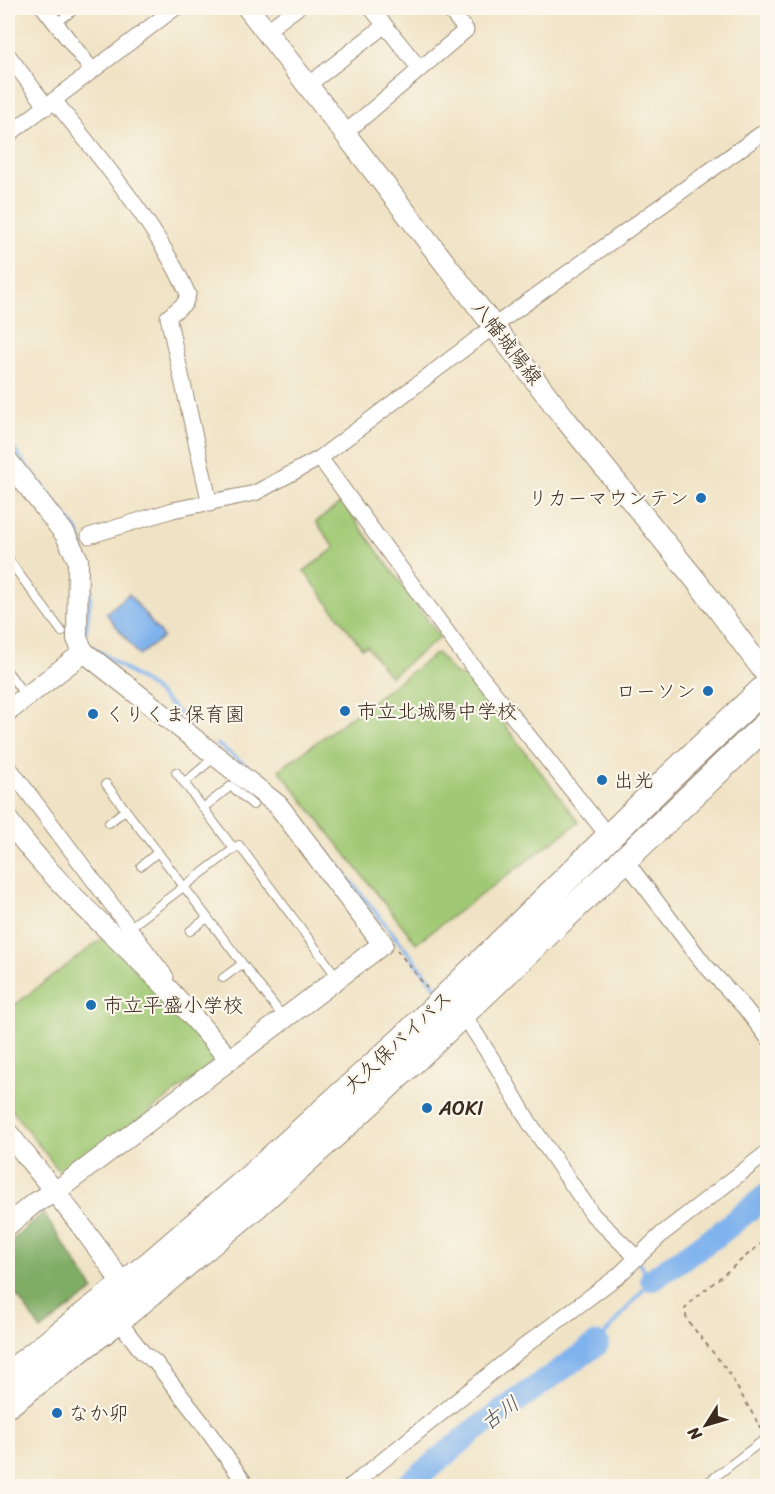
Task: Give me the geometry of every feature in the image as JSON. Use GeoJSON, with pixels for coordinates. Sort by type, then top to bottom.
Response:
{"type":"FeatureCollection","features":[{"type":"Feature","properties":{"kind":"highway","name":"大久保バイパス"},"geometry":{"type":"LineString","coordinates":[[9,1396],[123,1286],[252,1176],[400,1042],[768,685]]}},
{"type":"Feature","properties":{"kind":"highway","name":"大久保バイパス"},"geometry":{"type":"LineString","coordinates":[[9,1396],[118,1320],[254,1207],[371,1101],[768,723]]}},
{"type":"Feature","properties":{"kind":"main road","name":"八幡城陽線"},"geometry":{"type":"LineString","coordinates":[[248,8],[566,420],[698,583],[768,677]]}},
{"type":"Feature","properties":{"kind":"street"},"geometry":{"type":"LineString","coordinates":[[44,8],[92,70]]}},
{"type":"Feature","properties":{"kind":"street"},"geometry":{"type":"LineString","coordinates":[[8,135],[52,105],[92,70],[176,8]]}},
{"type":"Feature","properties":{"kind":"street"},"geometry":{"type":"LineString","coordinates":[[266,31],[297,8]]}},
{"type":"Feature","properties":{"kind":"street"},"geometry":{"type":"LineString","coordinates":[[371,8],[420,69]]}},
{"type":"Feature","properties":{"kind":"street"},"geometry":{"type":"LineString","coordinates":[[345,133],[466,30],[448,8]]}},
{"type":"Feature","properties":{"kind":"street"},"geometry":{"type":"LineString","coordinates":[[308,85],[385,25]]}},
{"type":"Feature","properties":{"kind":"street"},"geometry":{"type":"LineString","coordinates":[[8,56],[115,176],[175,265],[188,294],[185,303],[168,317],[210,504]]}},
{"type":"Feature","properties":{"kind":"street"},"geometry":{"type":"LineString","coordinates":[[89,536],[173,510],[255,493],[320,458],[494,326],[768,129]]}},
{"type":"Feature","properties":{"kind":"street"},"geometry":{"type":"LineString","coordinates":[[320,458],[460,650],[609,837]]}},
{"type":"Feature","properties":{"kind":"street"},"geometry":{"type":"LineString","coordinates":[[8,461],[65,534],[78,560],[76,639],[84,652],[278,805],[383,944],[56,1192],[33,1204],[8,1225]]}},
{"type":"Feature","properties":{"kind":"street"},"geometry":{"type":"LineString","coordinates":[[8,711],[84,652]]}},
{"type":"Feature","properties":{"kind":"street"},"geometry":{"type":"LineString","coordinates":[[8,766],[167,978],[170,991]]}},
{"type":"Feature","properties":{"kind":"street"},"geometry":{"type":"LineString","coordinates":[[8,820],[28,848],[96,920],[170,991],[230,1060]]}},
{"type":"Feature","properties":{"kind":"street"},"geometry":{"type":"LineString","coordinates":[[625,860],[704,964],[744,1007],[768,1038]]}},
{"type":"Feature","properties":{"kind":"street"},"geometry":{"type":"LineString","coordinates":[[463,1014],[529,1122],[593,1215],[637,1258]]}},
{"type":"Feature","properties":{"kind":"street"},"geometry":{"type":"LineString","coordinates":[[8,1133],[56,1192],[123,1286],[125,1299],[118,1320],[143,1353],[155,1362],[247,1486]]}},
{"type":"Feature","properties":{"kind":"street"},"geometry":{"type":"LineString","coordinates":[[351,1486],[527,1344],[618,1276],[663,1233],[768,1152]]}},
{"type":"Feature","properties":{"kind":"lane"},"geometry":{"type":"LineString","coordinates":[[56,23],[77,8]]}},
{"type":"Feature","properties":{"kind":"lane"},"geometry":{"type":"LineString","coordinates":[[8,558],[62,632]]}},
{"type":"Feature","properties":{"kind":"lane"},"geometry":{"type":"LineString","coordinates":[[8,672],[26,697]]}},
{"type":"Feature","properties":{"kind":"lane"},"geometry":{"type":"LineString","coordinates":[[184,783],[216,757]]}},
{"type":"Feature","properties":{"kind":"lane"},"geometry":{"type":"LineString","coordinates":[[176,772],[234,849]]}},
{"type":"Feature","properties":{"kind":"lane"},"geometry":{"type":"LineString","coordinates":[[106,784],[284,1019]]}},
{"type":"Feature","properties":{"kind":"lane"},"geometry":{"type":"LineString","coordinates":[[203,808],[231,786],[253,805]]}},
{"type":"Feature","properties":{"kind":"lane"},"geometry":{"type":"LineString","coordinates":[[109,823],[125,810]]}},
{"type":"Feature","properties":{"kind":"lane"},"geometry":{"type":"LineString","coordinates":[[129,928],[239,845],[338,978]]}},
{"type":"Feature","properties":{"kind":"lane"},"geometry":{"type":"LineString","coordinates":[[141,866],[158,852]]}},
{"type":"Feature","properties":{"kind":"lane"},"geometry":{"type":"LineString","coordinates":[[190,931],[207,918]]}},
{"type":"Feature","properties":{"kind":"lane"},"geometry":{"type":"LineString","coordinates":[[223,978],[242,964]]}},
{"type":"Feature","properties":{"kind":"lane"},"geometry":{"type":"LineString","coordinates":[[703,1486],[767,1439]]}},
{"type":"Feature","properties":{"kind":"path"},"geometry":{"type":"LineString","coordinates":[[383,944],[391,942],[432,993]]}},
{"type":"Feature","properties":{"kind":"path"},"geometry":{"type":"LineString","coordinates":[[767,1439],[727,1370],[687,1320],[685,1309],[693,1299],[768,1238]]}},
{"type":"Feature","properties":{"kind":"green space"},"geometry":{"type":"Polygon","coordinates":[[[342,502],[440,637],[390,677],[367,646],[362,648],[304,571],[335,548],[316,522],[342,502]]]}},
{"type":"Feature","properties":{"kind":"green space"},"geometry":{"type":"Polygon","coordinates":[[[437,653],[456,675],[467,676],[579,822],[416,943],[279,770],[437,653]]]}},
{"type":"Feature","properties":{"kind":"green space","name":"市立平盛小学校"},"geometry":{"type":"Polygon","coordinates":[[[104,937],[220,1059],[63,1176],[8,1105],[8,1010],[104,937]]]}},
{"type":"Feature","properties":{"kind":"green space"},"geometry":{"type":"Polygon","coordinates":[[[43,1213],[94,1290],[41,1330],[8,1283],[8,1244],[43,1213]]]}},
{"type":"Feature","properties":{"kind":"water"},"geometry":{"type":"Polygon","coordinates":[[[129,594],[163,637],[139,655],[106,613],[129,594]]]}},
{"type":"Feature","properties":{"kind":"waterway"},"geometry":{"type":"LineString","coordinates":[[8,442],[79,533],[82,549]]}},
{"type":"Feature","properties":{"kind":"waterway"},"geometry":{"type":"LineString","coordinates":[[86,631],[91,590],[87,571]]}},
{"type":"Feature","properties":{"kind":"waterway"},"geometry":{"type":"LineString","coordinates":[[94,648],[151,687],[192,725]]}},
{"type":"Feature","properties":{"kind":"waterway"},"geometry":{"type":"LineString","coordinates":[[217,744],[263,778],[276,792]]}},
{"type":"Feature","properties":{"kind":"waterway"},"geometry":{"type":"LineString","coordinates":[[305,825],[440,992]]}},
{"type":"Feature","properties":{"kind":"waterway","name":"古川"},"geometry":{"type":"LineString","coordinates":[[652,1279],[719,1234],[768,1194]]}},
{"type":"Feature","properties":{"kind":"waterway"},"geometry":{"type":"LineString","coordinates":[[597,1344],[652,1279],[637,1261]]}},
{"type":"Feature","properties":{"kind":"waterway","name":"古川"},"geometry":{"type":"LineString","coordinates":[[406,1486],[474,1431],[597,1344]]}},
{"type":"Feature","properties":{"kind":"place","name":"リカーマウンテン"},"geometry":{"type":"Point","coordinates":[701,498]}},
{"type":"Feature","properties":{"kind":"place","name":"ローソン"},"geometry":{"type":"Point","coordinates":[708,691]}},
{"type":"Feature","properties":{"kind":"place","name":"市立北城陽中学校"},"geometry":{"type":"Point","coordinates":[345,711]}},
{"type":"Feature","properties":{"kind":"place","name":"くりくま保育園"},"geometry":{"type":"Point","coordinates":[93,714]}},
{"type":"Feature","properties":{"kind":"place","name":"出光"},"geometry":{"type":"Point","coordinates":[602,780]}},
{"type":"Feature","properties":{"kind":"place","name":"市立平盛小学校"},"geometry":{"type":"Point","coordinates":[91,1005]}},
{"type":"Feature","properties":{"kind":"place","name":"AOKI"},"geometry":{"type":"Point","coordinates":[427,1108]}},
{"type":"Feature","properties":{"kind":"place","name":"なか卯"},"geometry":{"type":"Point","coordinates":[57,1413]}}]}
